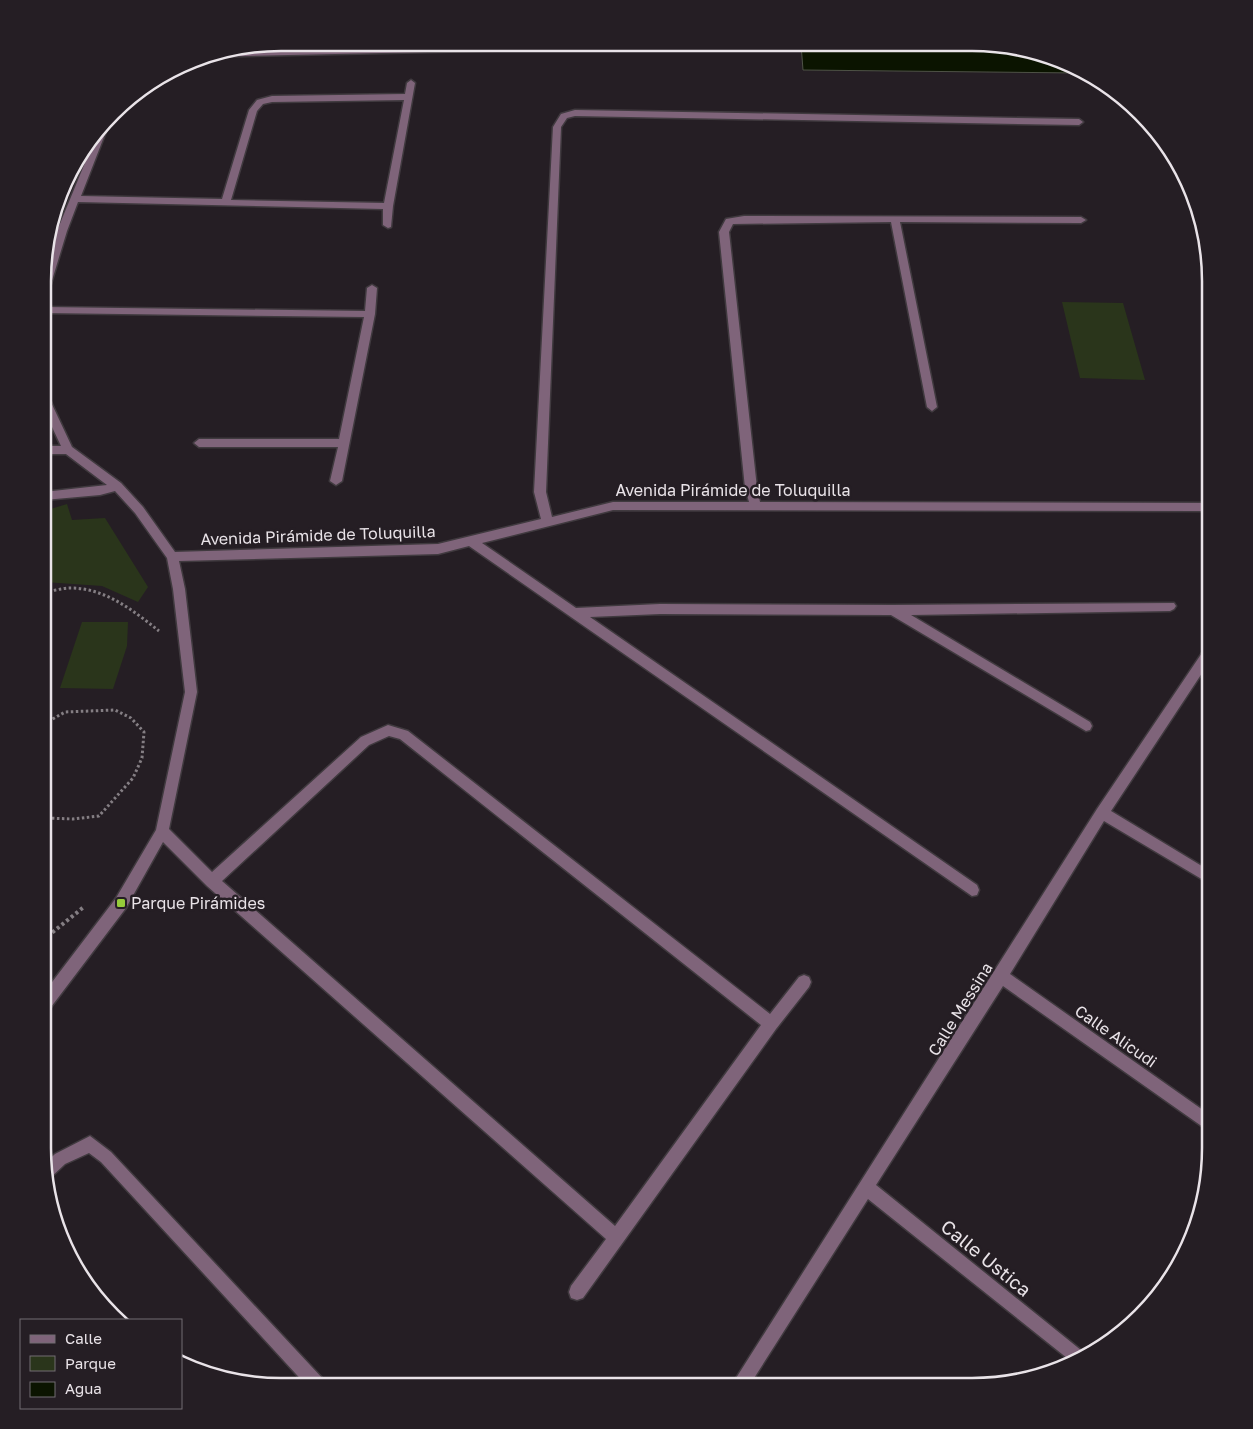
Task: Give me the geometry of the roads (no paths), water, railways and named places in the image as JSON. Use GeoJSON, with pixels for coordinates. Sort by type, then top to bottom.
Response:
{"type":"FeatureCollection","features":[{"type":"Feature","properties":{"kind":"street"},"geometry":{"type":"LineString","coordinates":[[241,55],[400,51]]}},
{"type":"Feature","properties":{"kind":"street"},"geometry":{"type":"LineString","coordinates":[[388,225],[388,206],[411,83]]}},
{"type":"Feature","properties":{"kind":"street"},"geometry":{"type":"LineString","coordinates":[[226,202],[253,110],[260,102],[272,99],[409,97]]}},
{"type":"Feature","properties":{"kind":"street"},"geometry":{"type":"LineString","coordinates":[[547,521],[540,492],[557,127],[564,116],[574,113],[1079,122]]}},
{"type":"Feature","properties":{"kind":"street"},"geometry":{"type":"LineString","coordinates":[[52,261],[74,199],[98,142]]}},
{"type":"Feature","properties":{"kind":"street"},"geometry":{"type":"LineString","coordinates":[[74,199],[388,206]]}},
{"type":"Feature","properties":{"kind":"street"},"geometry":{"type":"LineString","coordinates":[[755,506],[750,478],[724,232],[725,226],[729,221],[736,219],[1081,220]]}},
{"type":"Feature","properties":{"kind":"street"},"geometry":{"type":"LineString","coordinates":[[895,219],[932,407]]}},
{"type":"Feature","properties":{"kind":"street"},"geometry":{"type":"LineString","coordinates":[[57,231],[62,231]]}},
{"type":"Feature","properties":{"kind":"street"},"geometry":{"type":"LineString","coordinates":[[336,481],[370,314],[372,288]]}},
{"type":"Feature","properties":{"kind":"street"},"geometry":{"type":"LineString","coordinates":[[51,310],[370,314]]}},
{"type":"Feature","properties":{"kind":"street"},"geometry":{"type":"LineString","coordinates":[[51,413],[68,450],[117,486],[139,510],[172,557],[179,589],[191,692],[162,831],[121,904],[51,996]]}},
{"type":"Feature","properties":{"kind":"street"},"geometry":{"type":"LineString","coordinates":[[199,443],[344,443]]}},
{"type":"Feature","properties":{"kind":"street"},"geometry":{"type":"LineString","coordinates":[[51,450],[68,450]]}},
{"type":"Feature","properties":{"kind":"street"},"geometry":{"type":"LineString","coordinates":[[51,496],[100,492],[117,486]]}},
{"type":"Feature","properties":{"kind":"street","name":"Avenida Pirámide de Toluquilla"},"geometry":{"type":"LineString","coordinates":[[172,557],[438,549],[613,506],[1202,507]]}},
{"type":"Feature","properties":{"kind":"street"},"geometry":{"type":"LineString","coordinates":[[471,541],[972,890]]}},
{"type":"Feature","properties":{"kind":"street"},"geometry":{"type":"LineString","coordinates":[[575,613],[660,609],[893,610],[1170,606]]}},
{"type":"Feature","properties":{"kind":"street"},"geometry":{"type":"LineString","coordinates":[[893,610],[1086,726]]}},
{"type":"Feature","properties":{"kind":"street","name":"Calle Messina"},"geometry":{"type":"LineString","coordinates":[[744,1378],[867,1188],[1102,813],[1202,668]]}},
{"type":"Feature","properties":{"kind":"street"},"geometry":{"type":"LineString","coordinates":[[207,877],[365,741],[388,730],[404,735],[771,1024]]}},
{"type":"Feature","properties":{"kind":"street"},"geometry":{"type":"LineString","coordinates":[[1102,813],[1202,873]]}},
{"type":"Feature","properties":{"kind":"street"},"geometry":{"type":"LineString","coordinates":[[162,831],[207,877],[617,1238]]}},
{"type":"Feature","properties":{"kind":"street","name":"Calle Alicudi"},"geometry":{"type":"LineString","coordinates":[[1001,976],[1202,1118]]}},
{"type":"Feature","properties":{"kind":"street"},"geometry":{"type":"LineString","coordinates":[[577,1292],[771,1024],[804,982]]}},
{"type":"Feature","properties":{"kind":"street"},"geometry":{"type":"LineString","coordinates":[[52,1167],[60,1159],[90,1144],[106,1157],[311,1378]]}},
{"type":"Feature","properties":{"kind":"street","name":"Calle Ustica"},"geometry":{"type":"LineString","coordinates":[[867,1188],[1074,1353]]}},
{"type":"Feature","properties":{"kind":"water"},"geometry":{"type":"Polygon","coordinates":[[[802,51],[972,51],[1002,53],[1031,59],[1068,73],[803,70],[802,51]]]}},
{"type":"Feature","properties":{"kind":"place","name":"Parque Pirámides"},"geometry":{"type":"Point","coordinates":[121,903]}}]}
